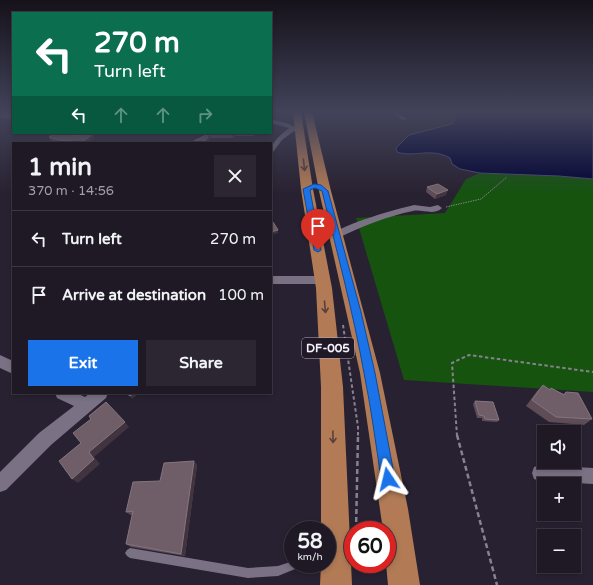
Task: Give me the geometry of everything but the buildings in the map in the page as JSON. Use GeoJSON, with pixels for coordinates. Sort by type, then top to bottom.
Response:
{"type":"FeatureCollection","features":[{"type":"Feature","properties":{"kind":"main road","name":"DF-005"},"geometry":{"type":"LineString","coordinates":[[301,139],[316,190],[337,235],[370,373],[394,509],[404,585]]}},
{"type":"Feature","properties":{"kind":"main road","name":"DF-005"},"geometry":{"type":"LineString","coordinates":[[311,139],[332,387],[331,521]]}},
{"type":"Feature","properties":{"kind":"main road","name":"DF-005"},"geometry":{"type":"LineString","coordinates":[[334,573],[336,585]]}},
{"type":"Feature","properties":{"kind":"street"},"geometry":{"type":"LineString","coordinates":[[272,150],[280,139]]}},
{"type":"Feature","properties":{"kind":"street"},"geometry":{"type":"LineString","coordinates":[[337,235],[372,219],[415,208],[427,211],[438,208]]}},
{"type":"Feature","properties":{"kind":"street"},"geometry":{"type":"LineString","coordinates":[[272,280],[323,280]]}},
{"type":"Feature","properties":{"kind":"street"},"geometry":{"type":"LineString","coordinates":[[0,361],[12,367]]}},
{"type":"Feature","properties":{"kind":"street"},"geometry":{"type":"LineString","coordinates":[[64,394],[86,405]]}},
{"type":"Feature","properties":{"kind":"street"},"geometry":{"type":"LineString","coordinates":[[0,484],[45,439],[100,394]]}},
{"type":"Feature","properties":{"kind":"street"},"geometry":{"type":"LineString","coordinates":[[540,473],[593,476]]}},
{"type":"Feature","properties":{"kind":"lane"},"geometry":{"type":"LineString","coordinates":[[130,553],[248,573],[278,571],[284,569]]}},
{"type":"Feature","properties":{"kind":"path"},"geometry":{"type":"LineString","coordinates":[[438,208],[480,199],[507,177]]}},
{"type":"Feature","properties":{"kind":"path"},"geometry":{"type":"LineString","coordinates":[[497,585],[457,437],[452,363],[469,355],[593,372]]}},
{"type":"Feature","properties":{"kind":"green space"},"geometry":{"type":"Polygon","coordinates":[[[480,173],[593,179],[593,392],[404,380],[356,218],[445,213],[466,179],[480,173]]]}},
{"type":"Feature","properties":{"kind":"shaded area"},"geometry":{"type":"Polygon","coordinates":[[[405,139],[593,139],[593,179],[480,173],[460,169],[452,164],[450,158],[443,155],[436,153],[404,154],[397,152],[396,148],[405,139]]]}},
{"type":"Feature","properties":{"kind":"route"},"geometry":{"type":"LineString","coordinates":[[318,250],[307,189],[312,186],[318,186],[325,191],[335,226],[370,373],[388,479]]}}]}
